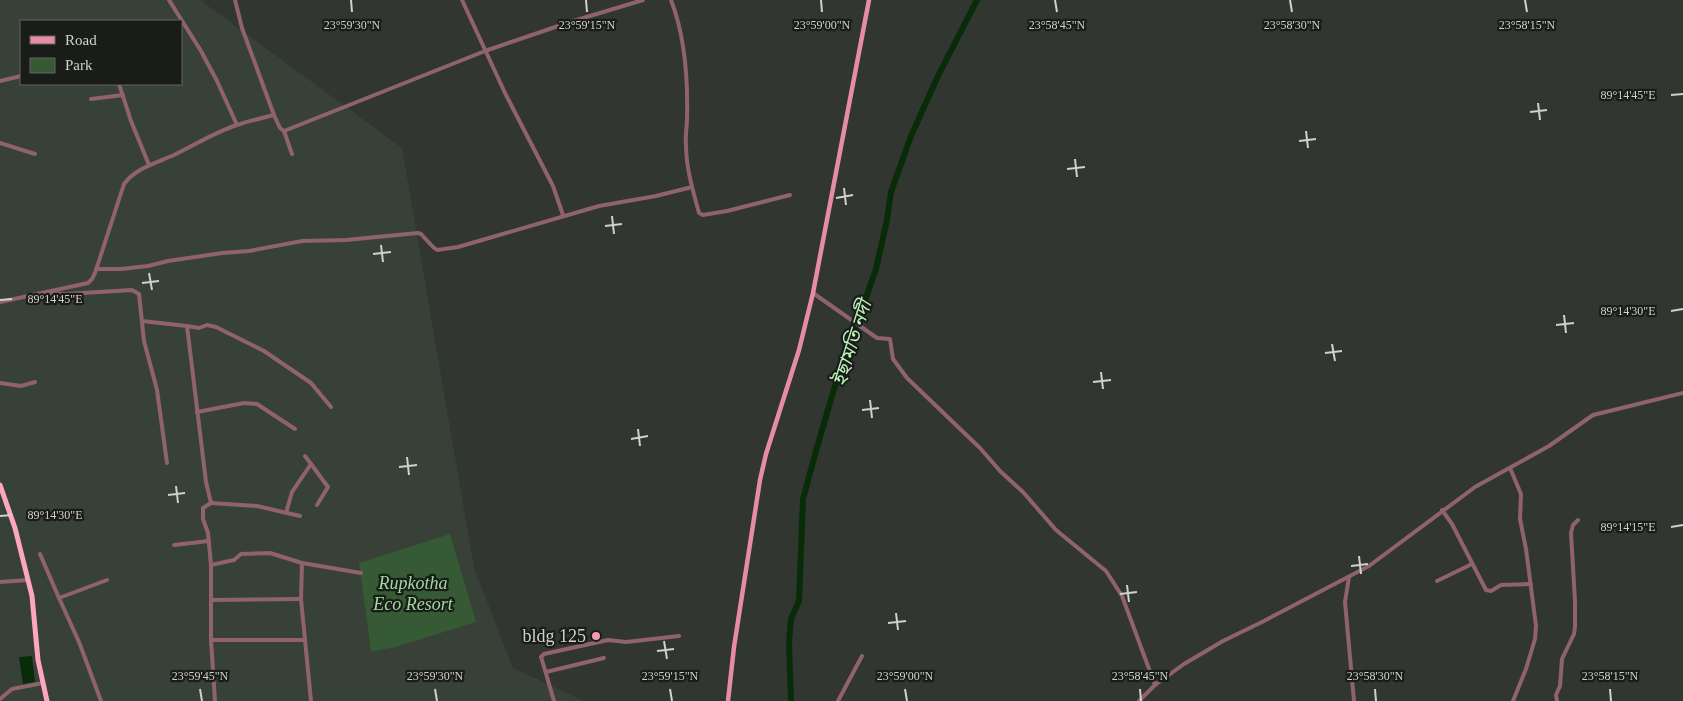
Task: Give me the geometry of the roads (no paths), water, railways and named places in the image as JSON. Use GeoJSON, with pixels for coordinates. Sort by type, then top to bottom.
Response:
{"type":"FeatureCollection","features":[{"type":"Feature","properties":{"kind":"highway"},"geometry":{"type":"LineString","coordinates":[[0,485],[15,528],[32,596],[38,660],[47,701]]}},
{"type":"Feature","properties":{"kind":"main road"},"geometry":{"type":"LineString","coordinates":[[728,701],[734,647],[760,480],[766,454],[799,350],[813,293],[869,0]]}},
{"type":"Feature","properties":{"kind":"street"},"geometry":{"type":"LineString","coordinates":[[169,0],[182,20]]}},
{"type":"Feature","properties":{"kind":"street"},"geometry":{"type":"LineString","coordinates":[[236,0],[242,28],[274,115],[280,128],[284,130],[292,154]]}},
{"type":"Feature","properties":{"kind":"street"},"geometry":{"type":"LineString","coordinates":[[462,0],[485,51],[553,186],[563,215]]}},
{"type":"Feature","properties":{"kind":"street"},"geometry":{"type":"LineString","coordinates":[[284,130],[485,51],[643,0]]}},
{"type":"Feature","properties":{"kind":"street"},"geometry":{"type":"LineString","coordinates":[[671,0],[677,16],[684,60],[687,117],[686,145],[692,187],[699,213],[701,215],[727,211],[790,195]]}},
{"type":"Feature","properties":{"kind":"street"},"geometry":{"type":"LineString","coordinates":[[182,21],[201,51],[237,125]]}},
{"type":"Feature","properties":{"kind":"street"},"geometry":{"type":"LineString","coordinates":[[0,82],[20,76]]}},
{"type":"Feature","properties":{"kind":"street"},"geometry":{"type":"LineString","coordinates":[[119,85],[131,121],[149,165]]}},
{"type":"Feature","properties":{"kind":"street"},"geometry":{"type":"LineString","coordinates":[[91,99],[123,94]]}},
{"type":"Feature","properties":{"kind":"street"},"geometry":{"type":"LineString","coordinates":[[0,302],[88,283],[96,269],[124,184],[130,176],[149,165],[237,125],[274,115]]}},
{"type":"Feature","properties":{"kind":"street"},"geometry":{"type":"LineString","coordinates":[[0,143],[36,154]]}},
{"type":"Feature","properties":{"kind":"street"},"geometry":{"type":"LineString","coordinates":[[96,269],[148,266],[168,261],[249,251],[302,241],[346,240],[418,233],[433,247],[441,250],[468,245],[598,206],[656,196],[692,187]]}},
{"type":"Feature","properties":{"kind":"street"},"geometry":{"type":"LineString","coordinates":[[48,292],[60,294],[135,292],[139,294],[144,341],[157,390],[167,462]]}},
{"type":"Feature","properties":{"kind":"street"},"geometry":{"type":"LineString","coordinates":[[813,293],[877,338],[890,339],[893,359],[907,378],[980,448],[1000,471],[1023,492],[1056,530],[1106,571],[1122,596],[1155,685]]}},
{"type":"Feature","properties":{"kind":"street"},"geometry":{"type":"LineString","coordinates":[[142,321],[199,328],[207,325],[216,327],[264,351],[311,383],[331,407]]}},
{"type":"Feature","properties":{"kind":"street"},"geometry":{"type":"LineString","coordinates":[[188,326],[206,482],[211,503]]}},
{"type":"Feature","properties":{"kind":"street"},"geometry":{"type":"LineString","coordinates":[[0,383],[21,386],[35,382]]}},
{"type":"Feature","properties":{"kind":"street"},"geometry":{"type":"LineString","coordinates":[[1140,701],[1155,685],[1184,664],[1223,641],[1369,566],[1474,487],[1549,446],[1593,415],[1683,393]]}},
{"type":"Feature","properties":{"kind":"street"},"geometry":{"type":"LineString","coordinates":[[197,412],[244,403],[258,404],[295,429]]}},
{"type":"Feature","properties":{"kind":"street"},"geometry":{"type":"LineString","coordinates":[[305,456],[328,487],[317,505]]}},
{"type":"Feature","properties":{"kind":"street"},"geometry":{"type":"LineString","coordinates":[[286,513],[292,492],[312,464]]}},
{"type":"Feature","properties":{"kind":"street"},"geometry":{"type":"LineString","coordinates":[[1510,468],[1522,494],[1520,519],[1536,626],[1535,639],[1526,669],[1513,701]]}},
{"type":"Feature","properties":{"kind":"street"},"geometry":{"type":"LineString","coordinates":[[215,701],[211,640],[209,541],[203,508],[211,503],[257,506],[300,516]]}},
{"type":"Feature","properties":{"kind":"street"},"geometry":{"type":"LineString","coordinates":[[1442,510],[1482,584],[1488,591],[1501,585],[1531,584]]}},
{"type":"Feature","properties":{"kind":"street"},"geometry":{"type":"LineString","coordinates":[[1557,701],[1556,695],[1560,686],[1562,659],[1574,634],[1575,627],[1571,533],[1573,525],[1578,520]]}},
{"type":"Feature","properties":{"kind":"street"},"geometry":{"type":"LineString","coordinates":[[174,546],[209,541]]}},
{"type":"Feature","properties":{"kind":"street"},"geometry":{"type":"LineString","coordinates":[[210,565],[234,560],[241,554],[270,553],[302,563],[361,573]]}},
{"type":"Feature","properties":{"kind":"street"},"geometry":{"type":"LineString","coordinates":[[40,554],[79,642],[101,701]]}},
{"type":"Feature","properties":{"kind":"street"},"geometry":{"type":"LineString","coordinates":[[302,563],[301,599],[311,701]]}},
{"type":"Feature","properties":{"kind":"street"},"geometry":{"type":"LineString","coordinates":[[1437,581],[1472,564]]}},
{"type":"Feature","properties":{"kind":"street"},"geometry":{"type":"LineString","coordinates":[[1349,577],[1345,602],[1354,701]]}},
{"type":"Feature","properties":{"kind":"street"},"geometry":{"type":"LineString","coordinates":[[0,582],[28,580]]}},
{"type":"Feature","properties":{"kind":"street"},"geometry":{"type":"LineString","coordinates":[[59,598],[106,580]]}},
{"type":"Feature","properties":{"kind":"street"},"geometry":{"type":"LineString","coordinates":[[211,600],[301,599]]}},
{"type":"Feature","properties":{"kind":"street"},"geometry":{"type":"LineString","coordinates":[[554,701],[542,657],[544,654],[608,640],[626,642],[679,636]]}},
{"type":"Feature","properties":{"kind":"street"},"geometry":{"type":"LineString","coordinates":[[211,640],[304,640]]}},
{"type":"Feature","properties":{"kind":"street"},"geometry":{"type":"LineString","coordinates":[[838,701],[862,656]]}},
{"type":"Feature","properties":{"kind":"street"},"geometry":{"type":"LineString","coordinates":[[546,672],[604,658]]}},
{"type":"Feature","properties":{"kind":"street"},"geometry":{"type":"LineString","coordinates":[[0,699],[12,689],[43,683]]}},
{"type":"Feature","properties":{"kind":"waterway","name":"ইছামতি নদী"},"geometry":{"type":"LineString","coordinates":[[791,701],[789,642],[791,619],[799,601],[803,499],[834,389],[876,269],[891,192],[911,136],[938,76],[977,0]]}},
{"type":"Feature","properties":{"kind":"place","name":"bldg 125"},"geometry":{"type":"Point","coordinates":[596,636]}},
{"type":"Feature","properties":{"kind":"park label","name":"Rupkotha Eco Resort"},"geometry":{"type":"Point","coordinates":[413,593]}}]}
